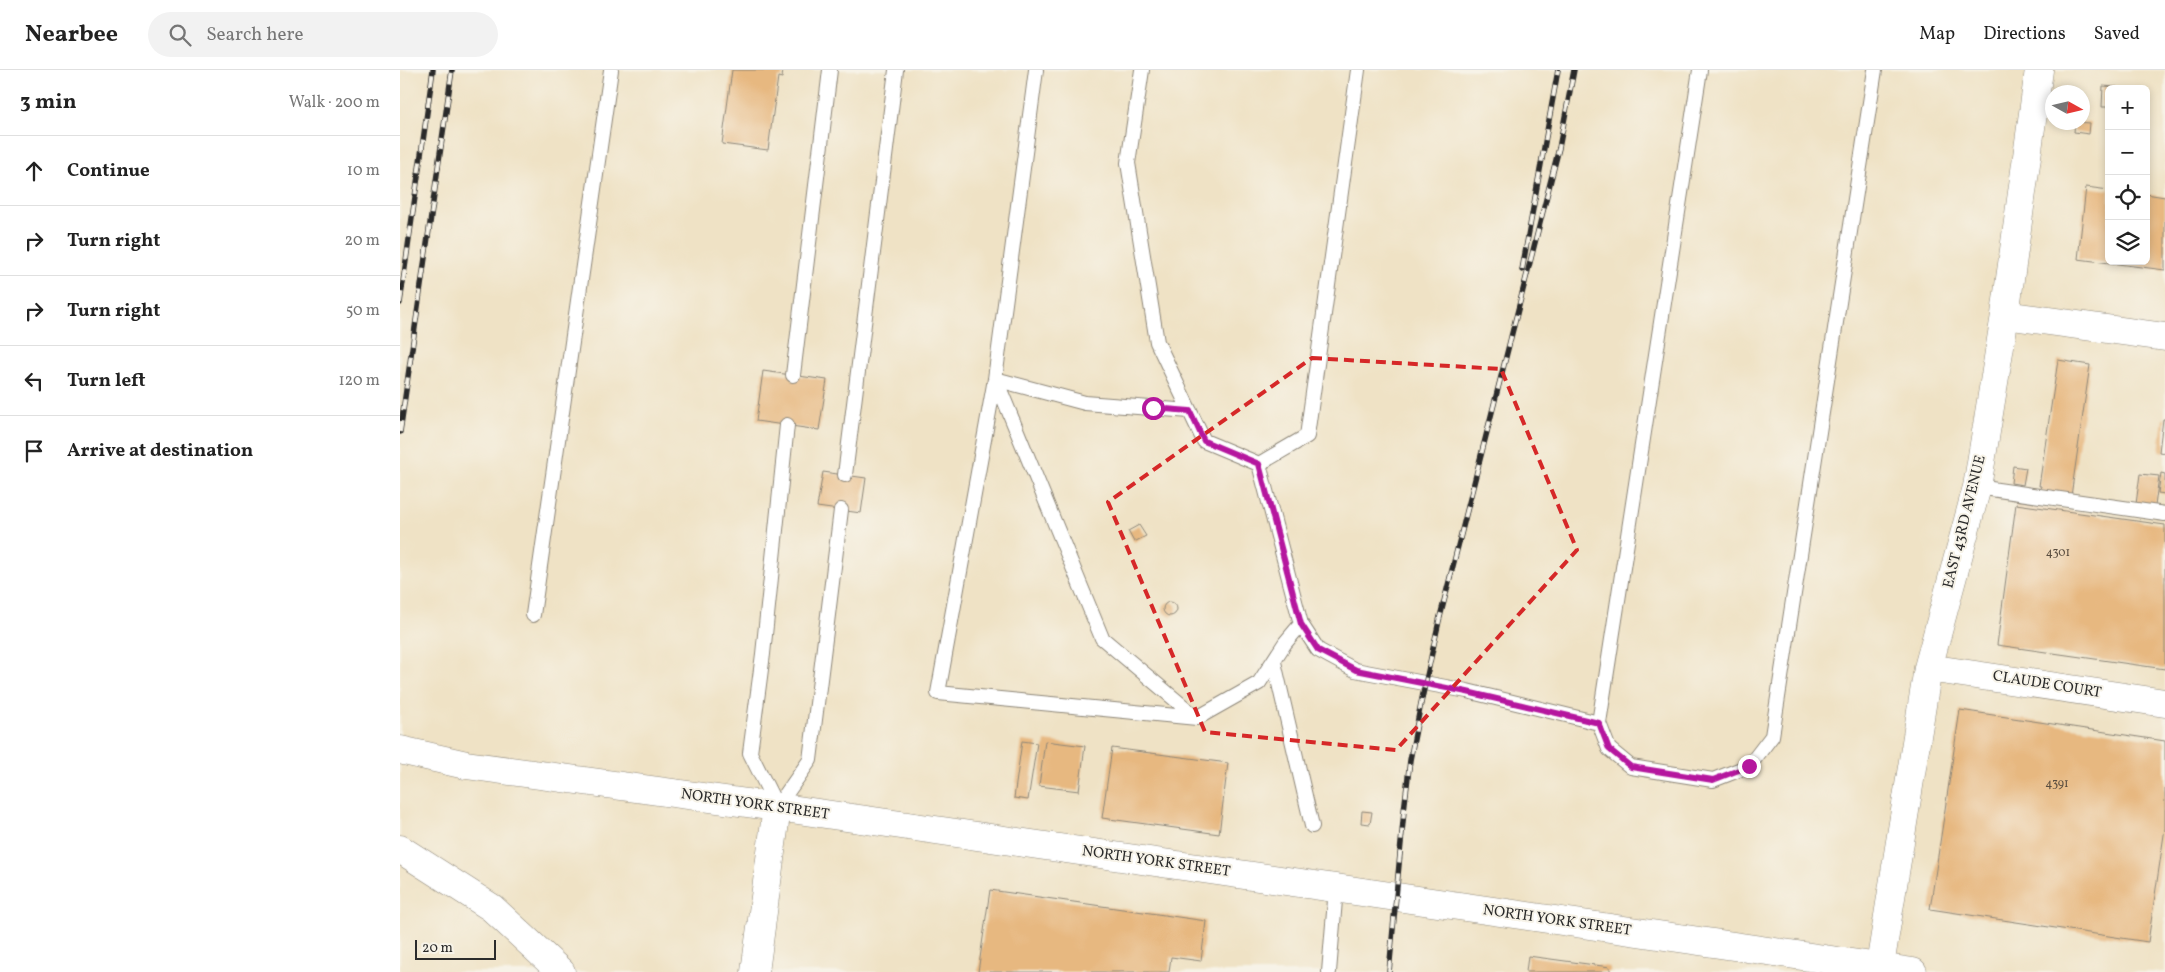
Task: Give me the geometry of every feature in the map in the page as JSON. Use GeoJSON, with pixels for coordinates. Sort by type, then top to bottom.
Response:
{"type":"FeatureCollection","features":[{"type":"Feature","properties":{"kind":"main road","name":"EAST 43RD AVENUE"},"geometry":{"type":"LineString","coordinates":[[1879,970],[1928,668],[1977,487],[2005,315],[2039,70]]}},
{"type":"Feature","properties":{"kind":"main road"},"geometry":{"type":"LineString","coordinates":[[2005,315],[2165,337]]}},
{"type":"Feature","properties":{"kind":"main road","name":"CLAUDE COURT"},"geometry":{"type":"LineString","coordinates":[[1928,668],[2165,703]]}},
{"type":"Feature","properties":{"kind":"main road","name":"NORTH YORK STREET"},"geometry":{"type":"LineString","coordinates":[[400,750],[466,765],[777,807],[1336,888],[1879,970],[1913,972]]}},
{"type":"Feature","properties":{"kind":"main road"},"geometry":{"type":"LineString","coordinates":[[755,972],[777,807]]}},
{"type":"Feature","properties":{"kind":"main road"},"geometry":{"type":"LineString","coordinates":[[400,849],[492,908],[561,972]]}},
{"type":"Feature","properties":{"kind":"lane"},"geometry":{"type":"LineString","coordinates":[[533,615],[611,70]]}},
{"type":"Feature","properties":{"kind":"lane"},"geometry":{"type":"LineString","coordinates":[[793,375],[830,70]]}},
{"type":"Feature","properties":{"kind":"lane"},"geometry":{"type":"LineString","coordinates":[[845,475],[896,70]]}},
{"type":"Feature","properties":{"kind":"lane"},"geometry":{"type":"LineString","coordinates":[[1036,70],[995,379],[938,693],[1197,718],[1259,683],[1285,643],[1301,624]]}},
{"type":"Feature","properties":{"kind":"lane"},"geometry":{"type":"LineString","coordinates":[[1142,70],[1128,163],[1158,342],[1204,441],[1259,464]]}},
{"type":"Feature","properties":{"kind":"lane"},"geometry":{"type":"LineString","coordinates":[[1259,464],[1307,436],[1358,70]]}},
{"type":"Feature","properties":{"kind":"lane"},"geometry":{"type":"LineString","coordinates":[[1700,70],[1599,723],[1609,749],[1631,767],[1713,780],[1749,766],[1772,736],[1875,70]]}},
{"type":"Feature","properties":{"kind":"lane"},"geometry":{"type":"LineString","coordinates":[[995,379],[1084,403],[1190,411]]}},
{"type":"Feature","properties":{"kind":"lane"},"geometry":{"type":"LineString","coordinates":[[995,379],[1102,638],[1197,718]]}},
{"type":"Feature","properties":{"kind":"lane"},"geometry":{"type":"LineString","coordinates":[[787,425],[763,654],[750,753],[777,807],[810,760],[841,510]]}},
{"type":"Feature","properties":{"kind":"lane"},"geometry":{"type":"LineString","coordinates":[[1259,464],[1301,624],[1318,650],[1356,670],[1467,692],[1599,723]]}},
{"type":"Feature","properties":{"kind":"lane"},"geometry":{"type":"LineString","coordinates":[[1977,487],[2165,514]]}},
{"type":"Feature","properties":{"kind":"lane"},"geometry":{"type":"LineString","coordinates":[[1274,662],[1312,826]]}},
{"type":"Feature","properties":{"kind":"lane"},"geometry":{"type":"LineString","coordinates":[[1329,972],[1336,888]]}},
{"type":"Feature","properties":{"kind":"highlighted area"},"geometry":{"type":"Polygon","coordinates":[[[1312,358],[1501,369],[1577,550],[1396,750],[1205,732],[1108,502],[1312,358]]]}},
{"type":"Feature","properties":{"kind":"building"},"geometry":{"type":"Polygon","coordinates":[[[732,70],[783,70],[782,78],[778,77],[768,150],[722,144],[732,70]]]}},
{"type":"Feature","properties":{"kind":"building"},"geometry":{"type":"Polygon","coordinates":[[[2103,86],[2105,86],[2105,107],[2102,107],[2103,86]]]}},
{"type":"Feature","properties":{"kind":"building"},"geometry":{"type":"Polygon","coordinates":[[[2074,130],[2089,130],[2089,134],[2074,132],[2074,130]]]}},
{"type":"Feature","properties":{"kind":"building"},"geometry":{"type":"Polygon","coordinates":[[[2086,187],[2105,189],[2105,262],[2078,259],[2086,187]]]}},
{"type":"Feature","properties":{"kind":"building"},"geometry":{"type":"Polygon","coordinates":[[[2150,195],[2165,197],[2165,270],[2125,265],[2150,265],[2150,195]]]}},
{"type":"Feature","properties":{"kind":"building"},"geometry":{"type":"Polygon","coordinates":[[[2058,360],[2090,365],[2071,496],[2040,492],[2041,486],[2039,486],[2058,360]]]}},
{"type":"Feature","properties":{"kind":"building"},"geometry":{"type":"Polygon","coordinates":[[[763,371],[827,380],[819,430],[756,421],[763,371]]]}},
{"type":"Feature","properties":{"kind":"building"},"geometry":{"type":"Polygon","coordinates":[[[2163,419],[2165,419],[2165,453],[2159,452],[2163,419]]]}},
{"type":"Feature","properties":{"kind":"building"},"geometry":{"type":"Polygon","coordinates":[[[2013,466],[2026,468],[2023,485],[2011,483],[2013,466]]]}},
{"type":"Feature","properties":{"kind":"building"},"geometry":{"type":"Polygon","coordinates":[[[823,472],[866,478],[861,513],[817,507],[823,472]]]}},
{"type":"Feature","properties":{"kind":"building"},"geometry":{"type":"Polygon","coordinates":[[[2161,473],[2165,474],[2165,494],[2158,493],[2161,473]]]}},
{"type":"Feature","properties":{"kind":"building"},"geometry":{"type":"Polygon","coordinates":[[[2140,474],[2159,476],[2155,506],[2136,504],[2140,474]]]}},
{"type":"Feature","properties":{"kind":"building"},"geometry":{"type":"Polygon","coordinates":[[[2016,504],[2165,525],[2165,669],[1997,645],[2016,504]]]}},
{"type":"Feature","properties":{"kind":"building"},"geometry":{"type":"Polygon","coordinates":[[[1139,525],[1146,536],[1134,542],[1128,531],[1139,525]]]}},
{"type":"Feature","properties":{"kind":"building"},"geometry":{"type":"Polygon","coordinates":[[[1167,602],[1173,602],[1177,609],[1173,616],[1167,616],[1163,612],[1163,606],[1167,602]]]}},
{"type":"Feature","properties":{"kind":"building"},"geometry":{"type":"Polygon","coordinates":[[[1960,710],[2165,741],[2165,828],[2148,942],[1930,909],[1960,710]]]}},
{"type":"Feature","properties":{"kind":"building"},"geometry":{"type":"Polygon","coordinates":[[[1022,741],[1037,743],[1028,800],[1014,798],[1022,741]]]}},
{"type":"Feature","properties":{"kind":"building"},"geometry":{"type":"Polygon","coordinates":[[[1045,741],[1085,746],[1079,791],[1039,786],[1045,741]]]}},
{"type":"Feature","properties":{"kind":"building"},"geometry":{"type":"Polygon","coordinates":[[[1112,748],[1228,763],[1219,834],[1102,818],[1112,748]]]}},
{"type":"Feature","properties":{"kind":"building"},"geometry":{"type":"Polygon","coordinates":[[[1362,811],[1372,812],[1370,824],[1361,823],[1362,811]]]}},
{"type":"Feature","properties":{"kind":"building"},"geometry":{"type":"Polygon","coordinates":[[[990,890],[1206,921],[1201,961],[1171,957],[1169,972],[978,972],[990,890]]]}},
{"type":"Feature","properties":{"kind":"building"},"geometry":{"type":"Polygon","coordinates":[[[1528,956],[1610,967],[1610,972],[1526,972],[1528,956]]]}},
{"type":"Feature","properties":{"kind":"railway"},"geometry":{"type":"LineString","coordinates":[[400,303],[433,70]]}},
{"type":"Feature","properties":{"kind":"railway"},"geometry":{"type":"LineString","coordinates":[[400,432],[452,70]]}},
{"type":"Feature","properties":{"kind":"railway"},"geometry":{"type":"LineString","coordinates":[[1522,270],[1558,70]]}},
{"type":"Feature","properties":{"kind":"railway"},"geometry":{"type":"LineString","coordinates":[[1389,972],[1410,760],[1421,703],[1439,621],[1559,148],[1574,70]]}},
{"type":"Feature","properties":{"kind":"route"},"geometry":{"type":"LineString","coordinates":[[1153,408],[1190,411],[1204,441],[1259,464],[1301,624],[1318,650],[1356,670],[1467,692],[1599,723],[1609,749],[1631,767],[1713,780],[1749,766]]}}]}
